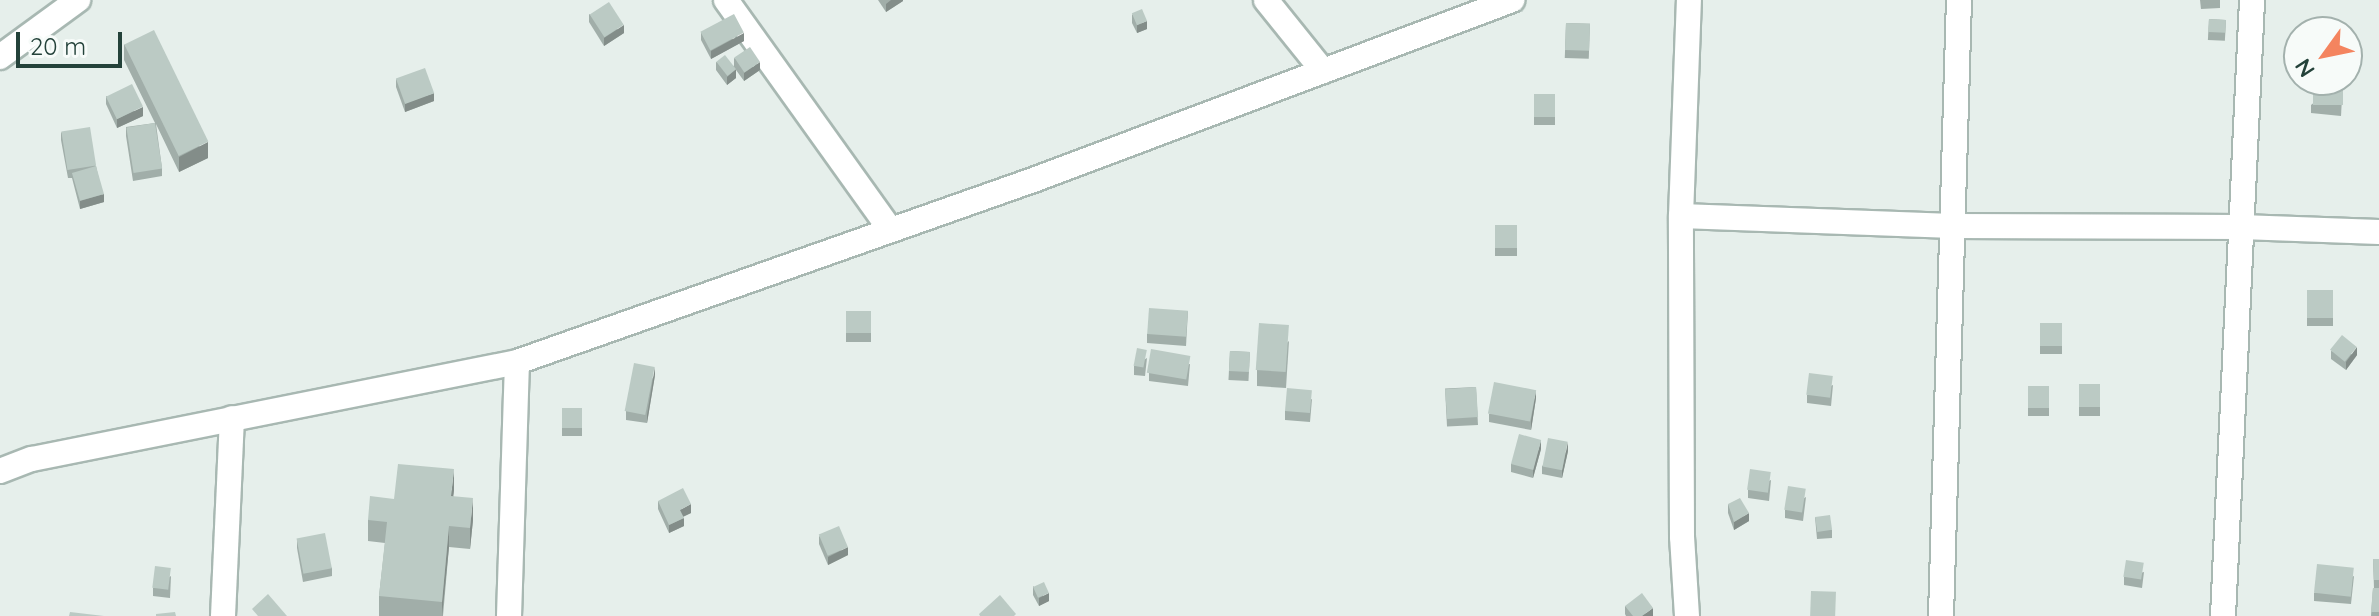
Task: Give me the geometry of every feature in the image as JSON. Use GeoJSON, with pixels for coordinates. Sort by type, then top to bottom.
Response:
{"type":"FeatureCollection","features":[{"type":"Feature","properties":{"kind":"street"},"geometry":{"type":"LineString","coordinates":[[0,57],[78,0]]}},
{"type":"Feature","properties":{"kind":"street"},"geometry":{"type":"LineString","coordinates":[[726,0],[889,228]]}},
{"type":"Feature","properties":{"kind":"street"},"geometry":{"type":"LineString","coordinates":[[1266,0],[1323,71]]}},
{"type":"Feature","properties":{"kind":"street"},"geometry":{"type":"LineString","coordinates":[[0,471],[32,459],[517,362],[889,228],[1036,179],[1512,0]]}},
{"type":"Feature","properties":{"kind":"street"},"geometry":{"type":"LineString","coordinates":[[1687,616],[1682,537],[1681,216],[1689,0]]}},
{"type":"Feature","properties":{"kind":"street"},"geometry":{"type":"LineString","coordinates":[[1941,616],[1959,0]]}},
{"type":"Feature","properties":{"kind":"street"},"geometry":{"type":"LineString","coordinates":[[2223,616],[2252,0]]}},
{"type":"Feature","properties":{"kind":"street"},"geometry":{"type":"LineString","coordinates":[[1681,216],[1953,226],[2241,227],[2379,232]]}},
{"type":"Feature","properties":{"kind":"street"},"geometry":{"type":"LineString","coordinates":[[509,616],[517,362]]}},
{"type":"Feature","properties":{"kind":"street"},"geometry":{"type":"LineString","coordinates":[[223,616],[232,418]]}},
{"type":"Feature","properties":{"kind":"building"},"geometry":{"type":"Polygon","coordinates":[[[609,2],[624,25],[604,37],[590,15],[609,2]]]}},
{"type":"Feature","properties":{"kind":"building"},"geometry":{"type":"Polygon","coordinates":[[[1142,9],[1147,21],[1137,25],[1132,13],[1142,9]]]}},
{"type":"Feature","properties":{"kind":"building"},"geometry":{"type":"Polygon","coordinates":[[[734,14],[744,33],[710,50],[700,32],[734,14]]]}},
{"type":"Feature","properties":{"kind":"building"},"geometry":{"type":"Polygon","coordinates":[[[2209,19],[2226,20],[2225,33],[2208,32],[2209,19]]]}},
{"type":"Feature","properties":{"kind":"building"},"geometry":{"type":"Polygon","coordinates":[[[1566,23],[1590,24],[1589,51],[1565,50],[1566,23]]]}},
{"type":"Feature","properties":{"kind":"building"},"geometry":{"type":"Polygon","coordinates":[[[154,30],[208,141],[179,156],[124,44],[154,30]]]}},
{"type":"Feature","properties":{"kind":"building"},"geometry":{"type":"Polygon","coordinates":[[[750,47],[760,62],[744,73],[734,58],[750,47]]]}},
{"type":"Feature","properties":{"kind":"building"},"geometry":{"type":"Polygon","coordinates":[[[725,55],[736,69],[727,76],[716,62],[725,55]]]}},
{"type":"Feature","properties":{"kind":"building"},"geometry":{"type":"Polygon","coordinates":[[[425,68],[434,93],[405,104],[396,79],[425,68]]]}},
{"type":"Feature","properties":{"kind":"building"},"geometry":{"type":"Polygon","coordinates":[[[132,84],[143,106],[117,119],[106,97],[132,84]]]}},
{"type":"Feature","properties":{"kind":"building"},"geometry":{"type":"Polygon","coordinates":[[[1534,94],[1555,94],[1555,117],[1534,117],[1534,94]]]}},
{"type":"Feature","properties":{"kind":"building"},"geometry":{"type":"Polygon","coordinates":[[[2313,96],[2343,96],[2343,105],[2313,105],[2313,96]]]}},
{"type":"Feature","properties":{"kind":"building"},"geometry":{"type":"Polygon","coordinates":[[[155,123],[162,168],[134,173],[126,128],[155,123]]]}},
{"type":"Feature","properties":{"kind":"building"},"geometry":{"type":"Polygon","coordinates":[[[90,127],[96,166],[67,170],[61,132],[90,127]]]}},
{"type":"Feature","properties":{"kind":"building"},"geometry":{"type":"Polygon","coordinates":[[[96,166],[104,194],[80,201],[72,173],[96,166]]]}},
{"type":"Feature","properties":{"kind":"building"},"geometry":{"type":"Polygon","coordinates":[[[1495,225],[1517,225],[1517,248],[1495,248],[1495,225]]]}},
{"type":"Feature","properties":{"kind":"building"},"geometry":{"type":"Polygon","coordinates":[[[2307,290],[2333,290],[2333,318],[2307,318],[2307,290]]]}},
{"type":"Feature","properties":{"kind":"building"},"geometry":{"type":"Polygon","coordinates":[[[1149,308],[1188,311],[1186,337],[1147,334],[1149,308]]]}},
{"type":"Feature","properties":{"kind":"building"},"geometry":{"type":"Polygon","coordinates":[[[846,311],[871,311],[871,333],[846,333],[846,311]]]}},
{"type":"Feature","properties":{"kind":"building"},"geometry":{"type":"Polygon","coordinates":[[[1259,323],[1289,325],[1286,372],[1256,370],[1259,323]]]}},
{"type":"Feature","properties":{"kind":"building"},"geometry":{"type":"Polygon","coordinates":[[[2040,323],[2062,323],[2062,346],[2040,346],[2040,323]]]}},
{"type":"Feature","properties":{"kind":"building"},"geometry":{"type":"Polygon","coordinates":[[[2342,335],[2357,347],[2345,362],[2330,350],[2342,335]]]}},
{"type":"Feature","properties":{"kind":"building"},"geometry":{"type":"Polygon","coordinates":[[[1137,348],[1147,350],[1143,368],[1134,366],[1137,348]]]}},
{"type":"Feature","properties":{"kind":"building"},"geometry":{"type":"Polygon","coordinates":[[[1151,349],[1190,356],[1186,380],[1147,373],[1151,349]]]}},
{"type":"Feature","properties":{"kind":"building"},"geometry":{"type":"Polygon","coordinates":[[[1230,351],[1250,352],[1249,372],[1229,371],[1230,351]]]}},
{"type":"Feature","properties":{"kind":"building"},"geometry":{"type":"Polygon","coordinates":[[[634,363],[655,367],[645,415],[625,411],[634,363]]]}},
{"type":"Feature","properties":{"kind":"building"},"geometry":{"type":"Polygon","coordinates":[[[1809,373],[1833,376],[1830,398],[1806,395],[1809,373]]]}},
{"type":"Feature","properties":{"kind":"building"},"geometry":{"type":"Polygon","coordinates":[[[1494,382],[1536,390],[1530,422],[1488,413],[1494,382]]]}},
{"type":"Feature","properties":{"kind":"building"},"geometry":{"type":"Polygon","coordinates":[[[2079,384],[2100,384],[2100,407],[2079,407],[2079,384]]]}},
{"type":"Feature","properties":{"kind":"building"},"geometry":{"type":"Polygon","coordinates":[[[2028,386],[2049,386],[2049,408],[2028,408],[2028,386]]]}},
{"type":"Feature","properties":{"kind":"building"},"geometry":{"type":"Polygon","coordinates":[[[1476,387],[1478,417],[1447,419],[1445,389],[1476,387]]]}},
{"type":"Feature","properties":{"kind":"building"},"geometry":{"type":"Polygon","coordinates":[[[1287,388],[1312,390],[1310,413],[1285,411],[1287,388]]]}},
{"type":"Feature","properties":{"kind":"building"},"geometry":{"type":"Polygon","coordinates":[[[562,408],[582,408],[582,428],[562,428],[562,408]]]}},
{"type":"Feature","properties":{"kind":"building"},"geometry":{"type":"Polygon","coordinates":[[[1519,434],[1541,440],[1533,470],[1511,464],[1519,434]]]}},
{"type":"Feature","properties":{"kind":"building"},"geometry":{"type":"Polygon","coordinates":[[[1548,438],[1568,442],[1562,470],[1542,466],[1548,438]]]}},
{"type":"Feature","properties":{"kind":"building"},"geometry":{"type":"Polygon","coordinates":[[[398,464],[454,469],[451,496],[473,498],[470,528],[449,526],[442,602],[379,596],[387,522],[368,520],[370,496],[394,499],[398,464]]]}},
{"type":"Feature","properties":{"kind":"building"},"geometry":{"type":"Polygon","coordinates":[[[1750,469],[1771,472],[1768,493],[1747,490],[1750,469]]]}},
{"type":"Feature","properties":{"kind":"building"},"geometry":{"type":"Polygon","coordinates":[[[1788,486],[1806,489],[1802,513],[1784,510],[1788,486]]]}},
{"type":"Feature","properties":{"kind":"building"},"geometry":{"type":"Polygon","coordinates":[[[683,488],[691,504],[680,510],[684,518],[669,525],[658,501],[683,488]]]}},
{"type":"Feature","properties":{"kind":"building"},"geometry":{"type":"Polygon","coordinates":[[[1740,498],[1749,513],[1734,522],[1728,504],[1740,498]]]}},
{"type":"Feature","properties":{"kind":"building"},"geometry":{"type":"Polygon","coordinates":[[[1830,515],[1832,530],[1817,532],[1815,517],[1830,515]]]}},
{"type":"Feature","properties":{"kind":"building"},"geometry":{"type":"Polygon","coordinates":[[[839,526],[848,547],[828,556],[819,535],[839,526]]]}},
{"type":"Feature","properties":{"kind":"building"},"geometry":{"type":"Polygon","coordinates":[[[325,533],[332,568],[303,574],[297,539],[325,533]]]}},
{"type":"Feature","properties":{"kind":"building"},"geometry":{"type":"Polygon","coordinates":[[[2373,559],[2379,559],[2379,580],[2374,580],[2373,559]]]}},
{"type":"Feature","properties":{"kind":"building"},"geometry":{"type":"Polygon","coordinates":[[[2126,560],[2144,563],[2141,580],[2123,577],[2126,560]]]}},
{"type":"Feature","properties":{"kind":"building"},"geometry":{"type":"Polygon","coordinates":[[[2317,564],[2354,568],[2351,597],[2314,593],[2317,564]]]}},
{"type":"Feature","properties":{"kind":"building"},"geometry":{"type":"Polygon","coordinates":[[[155,566],[171,568],[168,590],[152,588],[155,566]]]}},
{"type":"Feature","properties":{"kind":"building"},"geometry":{"type":"Polygon","coordinates":[[[1044,582],[1049,593],[1038,598],[1033,587],[1044,582]]]}},
{"type":"Feature","properties":{"kind":"building"},"geometry":{"type":"Polygon","coordinates":[[[2373,588],[2379,588],[2379,612],[2371,612],[2373,588]]]}},
{"type":"Feature","properties":{"kind":"building"},"geometry":{"type":"Polygon","coordinates":[[[1811,591],[1836,592],[1835,616],[1810,616],[1811,591]]]}},
{"type":"Feature","properties":{"kind":"building"},"geometry":{"type":"Polygon","coordinates":[[[1642,593],[1653,608],[1642,616],[1633,616],[1625,606],[1642,593]]]}},
{"type":"Feature","properties":{"kind":"building"},"geometry":{"type":"Polygon","coordinates":[[[268,594],[287,616],[258,616],[252,609],[268,594]]]}},
{"type":"Feature","properties":{"kind":"building"},"geometry":{"type":"Polygon","coordinates":[[[1000,595],[1016,614],[980,616],[979,614],[1000,595]]]}},
{"type":"Feature","properties":{"kind":"building"},"geometry":{"type":"Polygon","coordinates":[[[70,612],[104,616],[69,616],[70,612]]]}},
{"type":"Feature","properties":{"kind":"building"},"geometry":{"type":"Polygon","coordinates":[[[175,612],[176,616],[156,616],[156,614],[175,612]]]}}]}
